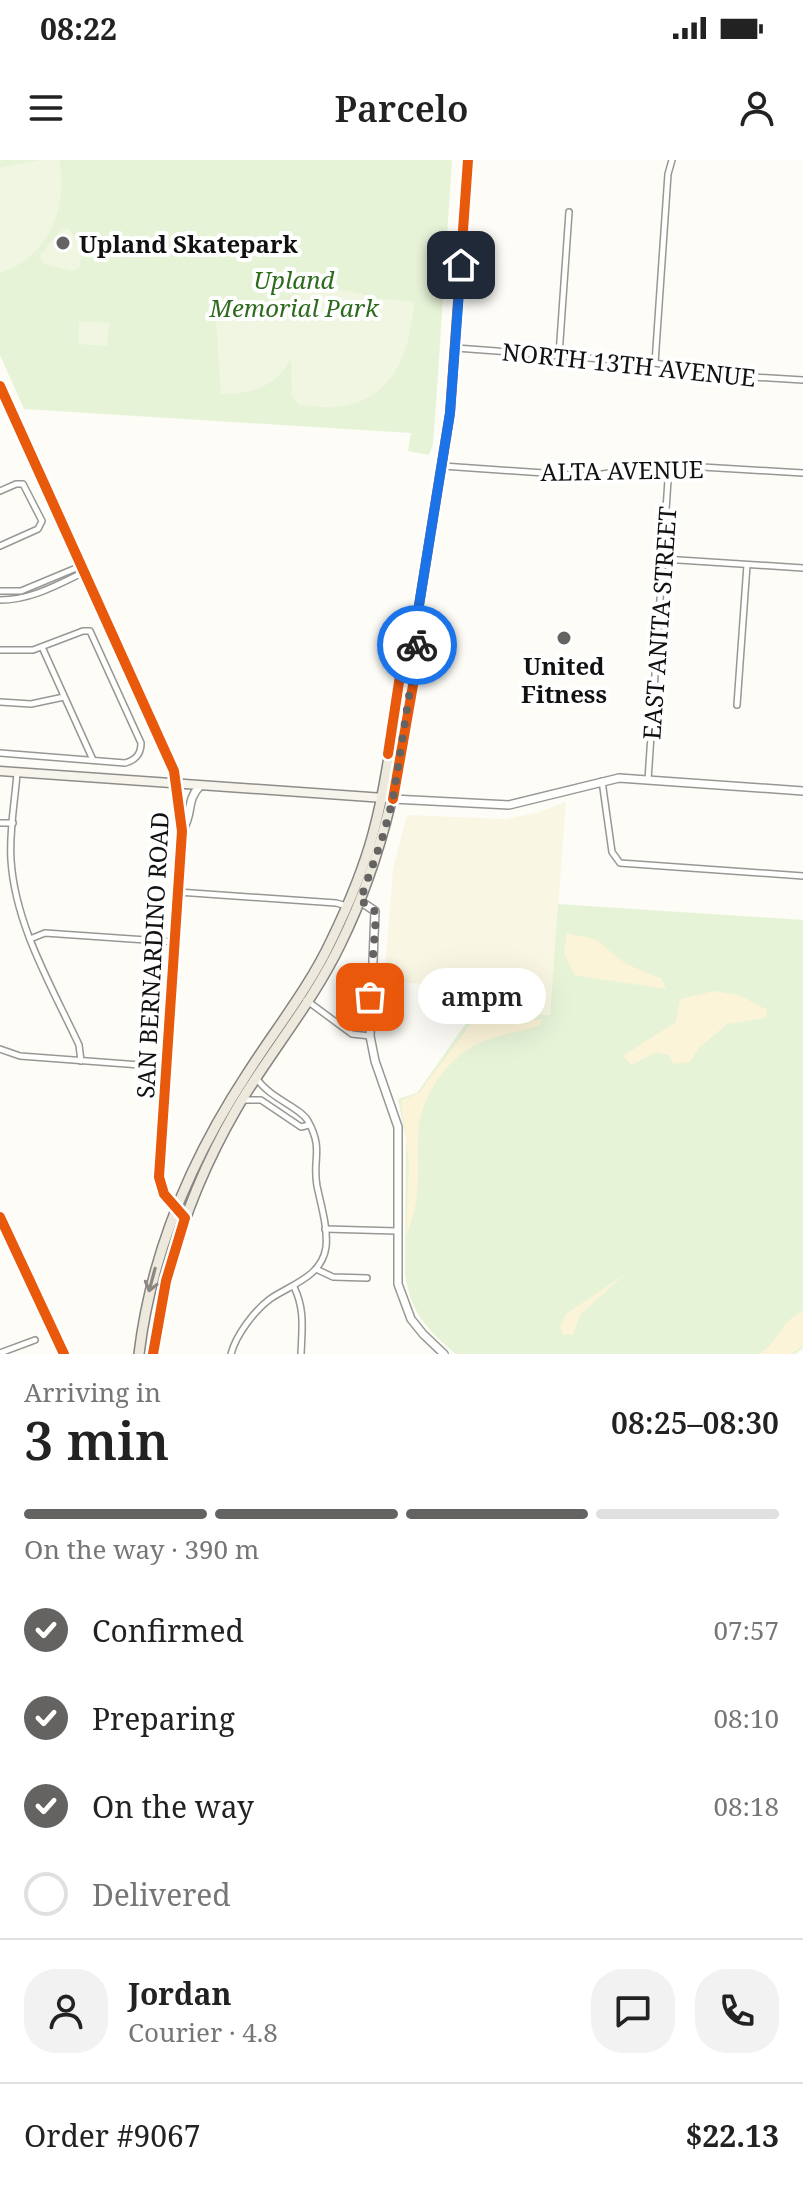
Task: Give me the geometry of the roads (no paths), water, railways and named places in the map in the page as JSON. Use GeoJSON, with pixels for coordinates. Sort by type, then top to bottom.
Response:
{"type":"FeatureCollection","features":[{"type":"Feature","properties":{"kind":"main road"},"geometry":{"type":"LineString","coordinates":[[139,1354],[149,1293],[161,1249],[177,1209],[232,1098],[334,958],[360,901],[383,836],[393,799],[419,651],[415,630],[442,465],[456,348],[468,160]]}},
{"type":"Feature","properties":{"kind":"main road"},"geometry":{"type":"LineString","coordinates":[[153,1354],[166,1281],[185,1218],[213,1154],[304,998],[347,906],[373,835],[405,643],[415,630]]}},
{"type":"Feature","properties":{"kind":"main road"},"geometry":{"type":"LineString","coordinates":[[0,771],[393,799]]}},
{"type":"Feature","properties":{"kind":"street"},"geometry":{"type":"LineString","coordinates":[[655,363],[668,174],[672,160]]}},
{"type":"Feature","properties":{"kind":"street"},"geometry":{"type":"LineString","coordinates":[[559,355],[569,212]]}},
{"type":"Feature","properties":{"kind":"street","name":"NORTH 13TH AVENUE"},"geometry":{"type":"LineString","coordinates":[[456,348],[655,363],[720,375],[803,380]]}},
{"type":"Feature","properties":{"kind":"street","name":"SAN BERNARDINO ROAD"},"geometry":{"type":"LineString","coordinates":[[0,386],[177,784],[182,831],[159,1177],[164,1194],[185,1218]]}},
{"type":"Feature","properties":{"kind":"street","name":"ALTA AVENUE"},"geometry":{"type":"LineString","coordinates":[[442,465],[587,476],[669,465],[803,473]]}},
{"type":"Feature","properties":{"kind":"street","name":"EAST ANITA STREET"},"geometry":{"type":"LineString","coordinates":[[648,780],[669,465]]}},
{"type":"Feature","properties":{"kind":"street"},"geometry":{"type":"LineString","coordinates":[[0,491],[23,484],[42,521],[38,529],[0,546]]}},
{"type":"Feature","properties":{"kind":"street"},"geometry":{"type":"LineString","coordinates":[[663,559],[803,568]]}},
{"type":"Feature","properties":{"kind":"street"},"geometry":{"type":"LineString","coordinates":[[737,705],[747,565]]}},
{"type":"Feature","properties":{"kind":"street"},"geometry":{"type":"LineString","coordinates":[[0,591],[21,591],[82,569]]}},
{"type":"Feature","properties":{"kind":"street"},"geometry":{"type":"LineString","coordinates":[[0,600],[35,595],[82,569]]}},
{"type":"Feature","properties":{"kind":"street"},"geometry":{"type":"LineString","coordinates":[[0,650],[22,651],[42,647],[90,631],[141,743],[138,756],[125,763],[0,753]]}},
{"type":"Feature","properties":{"kind":"street"},"geometry":{"type":"LineString","coordinates":[[42,647],[93,760]]}},
{"type":"Feature","properties":{"kind":"street"},"geometry":{"type":"LineString","coordinates":[[0,702],[31,704],[64,697]]}},
{"type":"Feature","properties":{"kind":"street"},"geometry":{"type":"LineString","coordinates":[[17,772],[10,858],[14,882],[30,939],[79,1045],[81,1061]]}},
{"type":"Feature","properties":{"kind":"street"},"geometry":{"type":"LineString","coordinates":[[393,799],[509,805],[619,778],[803,791]]}},
{"type":"Feature","properties":{"kind":"street"},"geometry":{"type":"LineString","coordinates":[[602,781],[612,852],[620,863],[803,876]]}},
{"type":"Feature","properties":{"kind":"street"},"geometry":{"type":"LineString","coordinates":[[182,831],[189,820],[191,795],[200,786]]}},
{"type":"Feature","properties":{"kind":"street"},"geometry":{"type":"LineString","coordinates":[[0,823],[13,823]]}},
{"type":"Feature","properties":{"kind":"street"},"geometry":{"type":"LineString","coordinates":[[178,892],[347,906]]}},
{"type":"Feature","properties":{"kind":"street"},"geometry":{"type":"LineString","coordinates":[[360,901],[373,907],[376,916],[370,1036],[375,1061],[398,1127],[398,1284],[406,1311],[423,1334],[444,1354]]}},
{"type":"Feature","properties":{"kind":"street"},"geometry":{"type":"LineString","coordinates":[[30,939],[45,933],[175,942]]}},
{"type":"Feature","properties":{"kind":"street"},"geometry":{"type":"LineString","coordinates":[[304,998],[352,1034],[370,1036]]}},
{"type":"Feature","properties":{"kind":"street"},"geometry":{"type":"LineString","coordinates":[[0,1049],[20,1056],[167,1067]]}},
{"type":"Feature","properties":{"kind":"street"},"geometry":{"type":"LineString","coordinates":[[231,1354],[234,1344],[260,1307],[294,1287],[316,1269],[326,1249],[315,1171],[319,1154],[317,1140],[306,1118],[266,1092],[256,1078]]}},
{"type":"Feature","properties":{"kind":"street"},"geometry":{"type":"LineString","coordinates":[[261,1100],[266,1092]]}},
{"type":"Feature","properties":{"kind":"street"},"geometry":{"type":"LineString","coordinates":[[243,1100],[261,1100],[301,1127],[309,1125]]}},
{"type":"Feature","properties":{"kind":"street"},"geometry":{"type":"LineString","coordinates":[[293,1121],[299,1113]]}},
{"type":"Feature","properties":{"kind":"street"},"geometry":{"type":"LineString","coordinates":[[325,1229],[397,1231]]}},
{"type":"Feature","properties":{"kind":"street"},"geometry":{"type":"LineString","coordinates":[[316,1269],[333,1277],[367,1278]]}},
{"type":"Feature","properties":{"kind":"street"},"geometry":{"type":"LineString","coordinates":[[294,1287],[303,1313],[301,1354]]}},
{"type":"Feature","properties":{"kind":"street"},"geometry":{"type":"LineString","coordinates":[[0,1353],[35,1340]]}},
{"type":"Feature","properties":{"kind":"place","name":"Upland Skatepark"},"geometry":{"type":"Point","coordinates":[63,243]}},
{"type":"Feature","properties":{"kind":"place","name":"United Fitness"},"geometry":{"type":"Point","coordinates":[564,638]}},
{"type":"Feature","properties":{"kind":"place","name":"ampm"},"geometry":{"type":"Point","coordinates":[370,997]}},
{"type":"Feature","properties":{"kind":"park label","name":"Upland Memorial Park"},"geometry":{"type":"Point","coordinates":[294,293]}}]}
